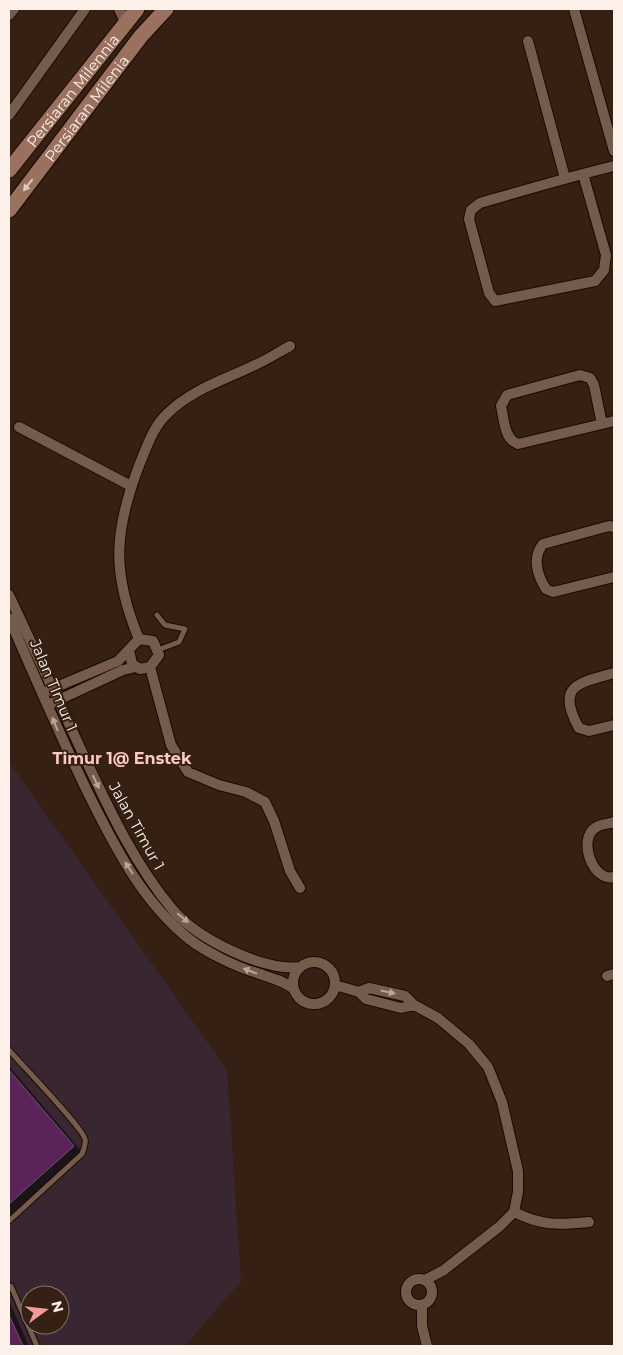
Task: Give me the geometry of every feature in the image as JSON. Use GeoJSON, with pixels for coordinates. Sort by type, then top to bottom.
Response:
{"type":"FeatureCollection","features":[{"type":"Feature","properties":{"kind":"main road","name":"Persiaran Milennia"},"geometry":{"type":"LineString","coordinates":[[9,170],[122,15],[137,9]]}},
{"type":"Feature","properties":{"kind":"main road","name":"Persiaran Milenia"},"geometry":{"type":"LineString","coordinates":[[9,210],[141,36],[166,9]]}},
{"type":"Feature","properties":{"kind":"street"},"geometry":{"type":"LineString","coordinates":[[9,15],[14,9]]}},
{"type":"Feature","properties":{"kind":"street"},"geometry":{"type":"LineString","coordinates":[[9,115],[85,9]]}},
{"type":"Feature","properties":{"kind":"street"},"geometry":{"type":"LineString","coordinates":[[574,9],[614,151]]}},
{"type":"Feature","properties":{"kind":"street"},"geometry":{"type":"LineString","coordinates":[[528,41],[565,178]]}},
{"type":"Feature","properties":{"kind":"street"},"geometry":{"type":"LineString","coordinates":[[583,174],[606,255],[604,270],[595,281],[504,301],[495,301],[489,293],[469,219],[471,210],[480,202],[565,178],[614,166]]}},
{"type":"Feature","properties":{"kind":"street"},"geometry":{"type":"LineString","coordinates":[[139,639],[126,608],[118,564],[119,540],[131,486],[154,429],[168,412],[202,389],[259,363],[290,346]]}},
{"type":"Feature","properties":{"kind":"street"},"geometry":{"type":"LineString","coordinates":[[602,424],[594,385],[590,378],[580,375],[507,395],[501,406],[507,434],[511,441],[518,444],[602,424],[614,421]]}},
{"type":"Feature","properties":{"kind":"street"},"geometry":{"type":"LineString","coordinates":[[19,427],[131,486]]}},
{"type":"Feature","properties":{"kind":"street"},"geometry":{"type":"LineString","coordinates":[[614,527],[609,526],[543,544],[537,551],[536,559],[541,581],[546,589],[553,592],[614,577]]}},
{"type":"Feature","properties":{"kind":"street","name":"Jalan Timur 1"},"geometry":{"type":"LineString","coordinates":[[9,595],[106,803],[147,876],[174,911],[199,932],[241,956],[288,968],[300,967]]}},
{"type":"Feature","properties":{"kind":"street","name":"Jalan TImur 1"},"geometry":{"type":"LineString","coordinates":[[9,618],[62,741],[117,850],[166,920],[191,941],[236,965],[283,981],[294,989]]}},
{"type":"Feature","properties":{"kind":"street"},"geometry":{"type":"LineString","coordinates":[[42,693],[118,661],[139,639]]}},
{"type":"Feature","properties":{"kind":"street"},"geometry":{"type":"LineString","coordinates":[[48,706],[122,670],[150,667],[157,660],[158,650],[153,641],[139,639]]}},
{"type":"Feature","properties":{"kind":"street"},"geometry":{"type":"LineString","coordinates":[[129,650],[129,659],[136,667]]}},
{"type":"Feature","properties":{"kind":"street"},"geometry":{"type":"LineString","coordinates":[[150,667],[171,745],[188,772],[219,785],[246,792],[265,802],[274,821],[290,871],[300,888]]}},
{"type":"Feature","properties":{"kind":"street"},"geometry":{"type":"LineString","coordinates":[[614,673],[579,683],[571,690],[570,699],[579,728],[589,731],[614,725]]}},
{"type":"Feature","properties":{"kind":"street"},"geometry":{"type":"LineString","coordinates":[[614,822],[596,827],[589,834],[588,845],[594,869],[600,875],[614,877]]}},
{"type":"Feature","properties":{"kind":"street"},"geometry":{"type":"LineString","coordinates":[[320,963],[332,972],[335,985],[328,999],[320,1003],[304,1002],[294,989],[294,978],[300,967],[306,964],[320,963]]}},
{"type":"Feature","properties":{"kind":"street"},"geometry":{"type":"LineString","coordinates":[[335,985],[359,992],[366,999],[401,1008],[414,1005],[438,1018],[469,1044],[488,1066],[502,1102],[518,1171],[518,1192],[514,1212],[500,1226],[444,1270],[425,1280],[414,1279],[406,1287],[407,1298],[416,1305],[422,1305],[427,1302],[432,1294],[429,1284],[425,1280]]}},
{"type":"Feature","properties":{"kind":"street"},"geometry":{"type":"LineString","coordinates":[[514,1212],[533,1222],[550,1224],[589,1222]]}},
{"type":"Feature","properties":{"kind":"street"},"geometry":{"type":"LineString","coordinates":[[422,1305],[422,1326],[427,1346]]}},
{"type":"Feature","properties":{"kind":"lane"},"geometry":{"type":"LineString","coordinates":[[157,614],[165,625],[185,629],[179,642],[158,650]]}},
{"type":"Feature","properties":{"kind":"lane"},"geometry":{"type":"LineString","coordinates":[[9,1050],[72,1121],[86,1141],[82,1154],[9,1221]]}},
{"type":"Feature","properties":{"kind":"lane"},"geometry":{"type":"LineString","coordinates":[[11,1286],[37,1346]]}},
{"type":"Feature","properties":{"kind":"shaded area"},"geometry":{"type":"Polygon","coordinates":[[[9,762],[227,1070],[241,1281],[185,1346],[9,1346],[9,762]]]}},
{"type":"Feature","properties":{"kind":"building"},"geometry":{"type":"Polygon","coordinates":[[[9,1070],[74,1146],[9,1204],[9,1070]]]}},
{"type":"Feature","properties":{"kind":"building"},"geometry":{"type":"Polygon","coordinates":[[[9,1315],[23,1346],[9,1346],[9,1315]]]}},
{"type":"Feature","properties":{"kind":"district","name":"Timur 1@ Enstek"},"geometry":{"type":"Point","coordinates":[122,758]}}]}
